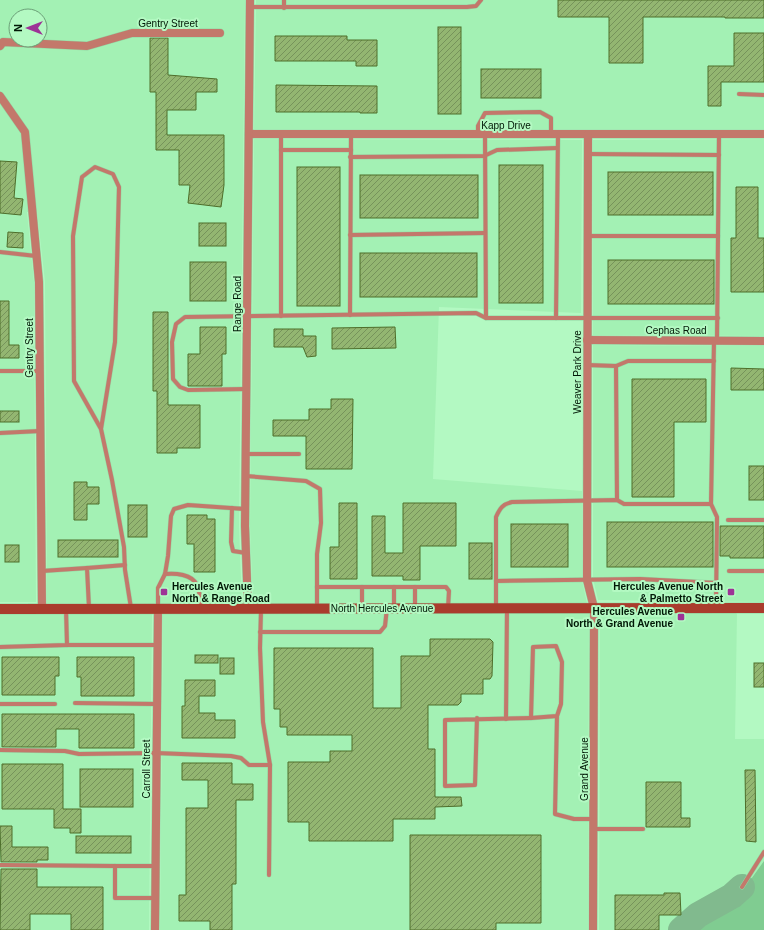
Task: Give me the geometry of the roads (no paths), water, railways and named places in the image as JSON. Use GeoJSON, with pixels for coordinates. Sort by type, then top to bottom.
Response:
{"type":"FeatureCollection","features":[{"type":"Feature","properties":{"kind":"street","name":"Range Road"},"geometry":{"type":"LineString","coordinates":[[248,608],[245,509],[250,4]]}},
{"type":"Feature","properties":{"kind":"street","name":"Gentry Street"},"geometry":{"type":"LineString","coordinates":[[0,46],[3,42],[87,46],[132,33],[220,33]]}},
{"type":"Feature","properties":{"kind":"street","name":"Gentry Street"},"geometry":{"type":"LineString","coordinates":[[0,96],[25,132],[37,256],[39,282],[42,608]]}},
{"type":"Feature","properties":{"kind":"street","name":"Kapp Drive"},"geometry":{"type":"LineString","coordinates":[[249,134],[764,134]]}},
{"type":"Feature","properties":{"kind":"street","name":"Weaver Park Drive"},"geometry":{"type":"LineString","coordinates":[[588,135],[587,580],[594,608]]}},
{"type":"Feature","properties":{"kind":"street","name":"Cephas Road"},"geometry":{"type":"LineString","coordinates":[[587,340],[764,341]]}},
{"type":"Feature","properties":{"kind":"street","name":"Carroll Street"},"geometry":{"type":"LineString","coordinates":[[155,930],[158,608]]}},
{"type":"Feature","properties":{"kind":"street","name":"Grand Avenue"},"geometry":{"type":"LineString","coordinates":[[593,930],[594,608]]}},
{"type":"Feature","properties":{"kind":"street","name":"North Hercules Avenue"},"geometry":{"type":"LineString","coordinates":[[0,609],[716,608],[763,610]]}},
{"type":"Feature","properties":{"kind":"lane"},"geometry":{"type":"LineString","coordinates":[[284,0],[284,8]]}},
{"type":"Feature","properties":{"kind":"lane"},"geometry":{"type":"LineString","coordinates":[[250,4],[284,8],[467,7],[476,6],[481,0]]}},
{"type":"Feature","properties":{"kind":"lane"},"geometry":{"type":"LineString","coordinates":[[739,94],[764,95]]}},
{"type":"Feature","properties":{"kind":"lane"},"geometry":{"type":"LineString","coordinates":[[486,318],[484,156],[478,126],[485,112],[540,112],[551,118],[557,148],[556,318]]}},
{"type":"Feature","properties":{"kind":"lane"},"geometry":{"type":"LineString","coordinates":[[281,134],[281,316]]}},
{"type":"Feature","properties":{"kind":"lane"},"geometry":{"type":"LineString","coordinates":[[716,608],[717,517],[712,504],[714,361],[718,318],[719,134]]}},
{"type":"Feature","properties":{"kind":"lane"},"geometry":{"type":"LineString","coordinates":[[350,314],[351,135]]}},
{"type":"Feature","properties":{"kind":"lane"},"geometry":{"type":"LineString","coordinates":[[350,157],[484,156],[497,150],[557,148]]}},
{"type":"Feature","properties":{"kind":"lane"},"geometry":{"type":"LineString","coordinates":[[281,150],[350,150]]}},
{"type":"Feature","properties":{"kind":"lane"},"geometry":{"type":"LineString","coordinates":[[587,154],[719,154]]}},
{"type":"Feature","properties":{"kind":"lane"},"geometry":{"type":"LineString","coordinates":[[101,428],[115,342],[119,187],[113,174],[95,167],[82,177],[73,236],[74,382],[101,428],[124,546],[131,608]]}},
{"type":"Feature","properties":{"kind":"lane"},"geometry":{"type":"LineString","coordinates":[[350,234],[485,233]]}},
{"type":"Feature","properties":{"kind":"lane"},"geometry":{"type":"LineString","coordinates":[[587,236],[718,236]]}},
{"type":"Feature","properties":{"kind":"lane"},"geometry":{"type":"LineString","coordinates":[[0,252],[37,256]]}},
{"type":"Feature","properties":{"kind":"lane"},"geometry":{"type":"LineString","coordinates":[[247,389],[188,390],[180,387],[173,379],[172,342],[176,324],[184,317],[350,314],[476,313],[486,318],[718,318]]}},
{"type":"Feature","properties":{"kind":"lane"},"geometry":{"type":"LineString","coordinates":[[587,365],[616,366],[628,361],[714,361]]}},
{"type":"Feature","properties":{"kind":"lane"},"geometry":{"type":"LineString","coordinates":[[616,366],[617,500]]}},
{"type":"Feature","properties":{"kind":"lane"},"geometry":{"type":"LineString","coordinates":[[0,371],[39,371]]}},
{"type":"Feature","properties":{"kind":"lane"},"geometry":{"type":"LineString","coordinates":[[0,433],[40,431]]}},
{"type":"Feature","properties":{"kind":"lane"},"geometry":{"type":"LineString","coordinates":[[246,454],[299,454]]}},
{"type":"Feature","properties":{"kind":"lane"},"geometry":{"type":"LineString","coordinates":[[246,476],[306,481],[320,488],[321,523],[318,554],[317,608]]}},
{"type":"Feature","properties":{"kind":"lane"},"geometry":{"type":"LineString","coordinates":[[496,608],[496,516],[499,509],[504,504],[512,502],[617,500],[624,504],[712,504]]}},
{"type":"Feature","properties":{"kind":"lane"},"geometry":{"type":"LineString","coordinates":[[158,608],[158,588],[165,574],[171,516],[174,509],[188,505],[245,509]]}},
{"type":"Feature","properties":{"kind":"lane"},"geometry":{"type":"LineString","coordinates":[[232,508],[231,542],[233,551],[246,553]]}},
{"type":"Feature","properties":{"kind":"lane"},"geometry":{"type":"LineString","coordinates":[[728,520],[764,520]]}},
{"type":"Feature","properties":{"kind":"lane"},"geometry":{"type":"LineString","coordinates":[[41,571],[125,565]]}},
{"type":"Feature","properties":{"kind":"lane"},"geometry":{"type":"LineString","coordinates":[[87,568],[89,608]]}},
{"type":"Feature","properties":{"kind":"lane"},"geometry":{"type":"LineString","coordinates":[[729,571],[764,571]]}},
{"type":"Feature","properties":{"kind":"lane"},"geometry":{"type":"LineString","coordinates":[[165,574],[176,573],[190,578],[197,585],[202,608]]}},
{"type":"Feature","properties":{"kind":"lane"},"geometry":{"type":"LineString","coordinates":[[496,581],[640,579],[717,583]]}},
{"type":"Feature","properties":{"kind":"lane"},"geometry":{"type":"LineString","coordinates":[[317,587],[446,587],[449,591],[448,608]]}},
{"type":"Feature","properties":{"kind":"lane"},"geometry":{"type":"LineString","coordinates":[[362,587],[362,608]]}},
{"type":"Feature","properties":{"kind":"lane"},"geometry":{"type":"LineString","coordinates":[[260,632],[380,632],[385,626],[391,608],[394,587]]}},
{"type":"Feature","properties":{"kind":"lane"},"geometry":{"type":"LineString","coordinates":[[415,587],[415,608]]}},
{"type":"Feature","properties":{"kind":"lane"},"geometry":{"type":"LineString","coordinates":[[66,608],[67,645]]}},
{"type":"Feature","properties":{"kind":"lane"},"geometry":{"type":"LineString","coordinates":[[260,608],[263,722],[270,765],[269,875]]}},
{"type":"Feature","properties":{"kind":"lane"},"geometry":{"type":"LineString","coordinates":[[506,718],[507,608]]}},
{"type":"Feature","properties":{"kind":"lane"},"geometry":{"type":"LineString","coordinates":[[0,647],[157,645]]}},
{"type":"Feature","properties":{"kind":"lane"},"geometry":{"type":"LineString","coordinates":[[531,718],[533,647],[556,646],[562,662],[561,704],[557,716],[555,814],[574,819],[594,819]]}},
{"type":"Feature","properties":{"kind":"lane"},"geometry":{"type":"LineString","coordinates":[[0,704],[55,704]]}},
{"type":"Feature","properties":{"kind":"lane"},"geometry":{"type":"LineString","coordinates":[[75,704],[157,704]]}},
{"type":"Feature","properties":{"kind":"lane"},"geometry":{"type":"LineString","coordinates":[[477,718],[475,785],[445,786],[445,720],[477,718],[531,718],[557,716]]}},
{"type":"Feature","properties":{"kind":"lane"},"geometry":{"type":"LineString","coordinates":[[0,750],[65,751],[79,754],[156,753],[231,756],[241,758],[249,765],[270,765]]}},
{"type":"Feature","properties":{"kind":"lane"},"geometry":{"type":"LineString","coordinates":[[594,829],[643,829]]}},
{"type":"Feature","properties":{"kind":"lane"},"geometry":{"type":"LineString","coordinates":[[742,887],[764,852]]}},
{"type":"Feature","properties":{"kind":"lane"},"geometry":{"type":"LineString","coordinates":[[0,866],[156,866]]}},
{"type":"Feature","properties":{"kind":"lane"},"geometry":{"type":"LineString","coordinates":[[115,866],[115,898],[155,898]]}},
{"type":"Feature","properties":{"kind":"place","name":"Hercules Avenue North & Range Road"},"geometry":{"type":"Point","coordinates":[164,592]}},
{"type":"Feature","properties":{"kind":"place","name":"Hercules Avenue North & Palmetto Street"},"geometry":{"type":"Point","coordinates":[731,592]}},
{"type":"Feature","properties":{"kind":"place","name":"Hercules Avenue North & Grand Avenue"},"geometry":{"type":"Point","coordinates":[681,617]}}]}
